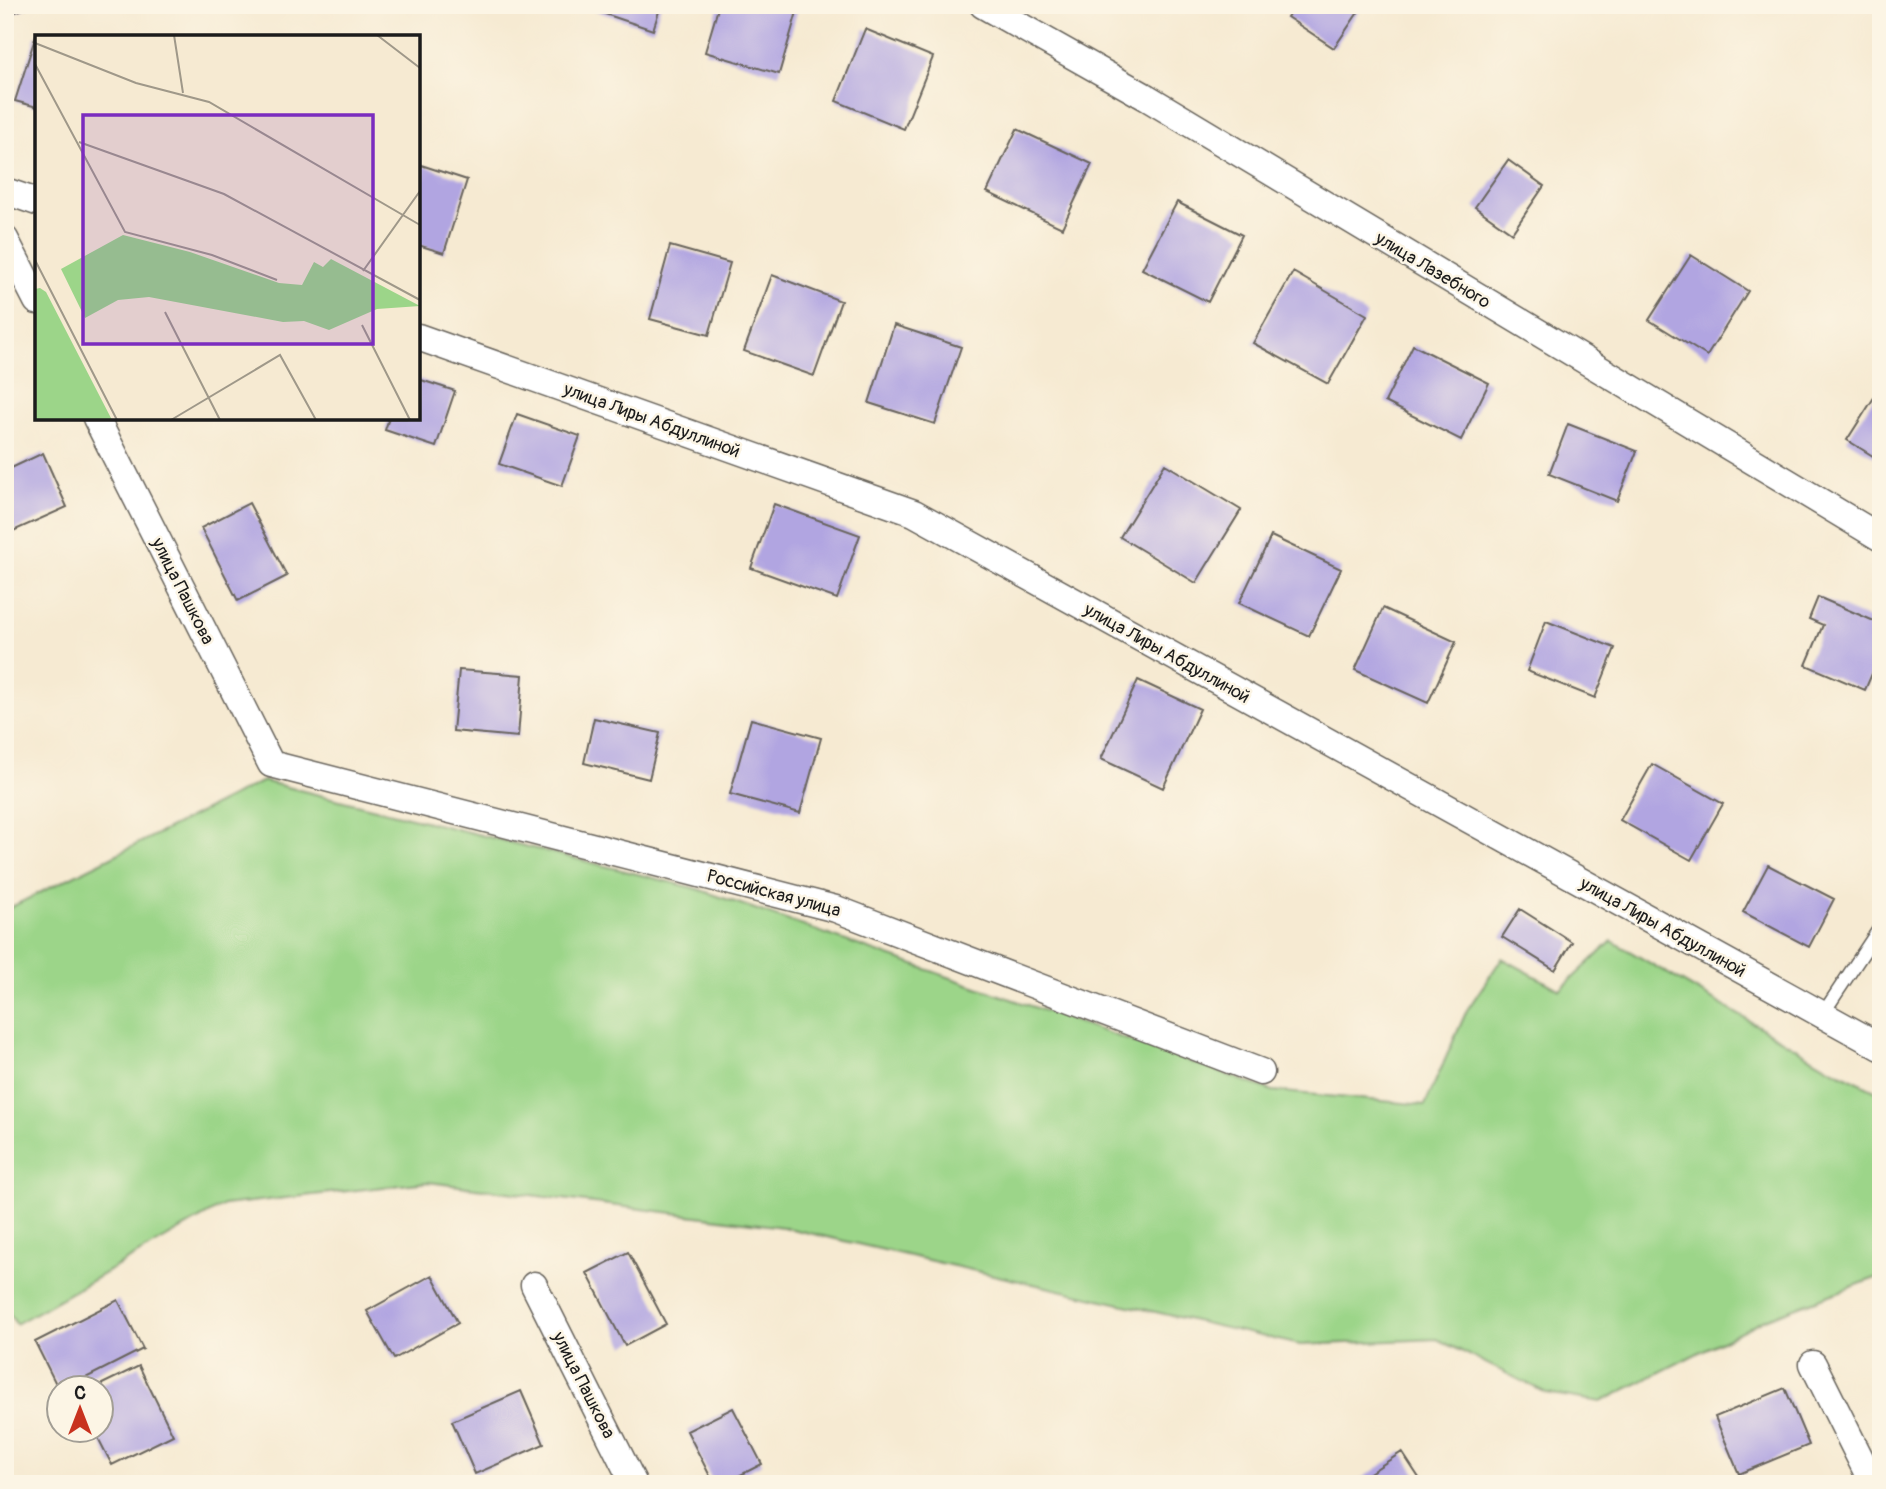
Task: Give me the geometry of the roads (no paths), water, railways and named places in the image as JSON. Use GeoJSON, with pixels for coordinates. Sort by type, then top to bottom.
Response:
{"type":"FeatureCollection","features":[{"type":"Feature","properties":{"kind":"street","name":"улица Лазебного"},"geometry":{"type":"LineString","coordinates":[[983,5],[1146,97],[1881,538]]}},
{"type":"Feature","properties":{"kind":"street"},"geometry":{"type":"LineString","coordinates":[[5,191],[35,201]]}},
{"type":"Feature","properties":{"kind":"street"},"geometry":{"type":"LineString","coordinates":[[5,239],[35,297]]}},
{"type":"Feature","properties":{"kind":"street","name":"улица Лиры Абдуллиной"},"geometry":{"type":"LineString","coordinates":[[420,338],[914,513],[1881,1047]]}},
{"type":"Feature","properties":{"kind":"street","name":"улица Пашкова"},"geometry":{"type":"LineString","coordinates":[[97,420],[271,764]]}},
{"type":"Feature","properties":{"kind":"street","name":"Российская улица"},"geometry":{"type":"LineString","coordinates":[[271,764],[836,909],[1261,1072]]}},
{"type":"Feature","properties":{"kind":"street","name":"улица Пашкова"},"geometry":{"type":"LineString","coordinates":[[534,1285],[634,1484]]}},
{"type":"Feature","properties":{"kind":"street"},"geometry":{"type":"LineString","coordinates":[[1813,1364],[1874,1484]]}},
{"type":"Feature","properties":{"kind":"lane"},"geometry":{"type":"LineString","coordinates":[[1822,1015],[1881,926]]}}]}
